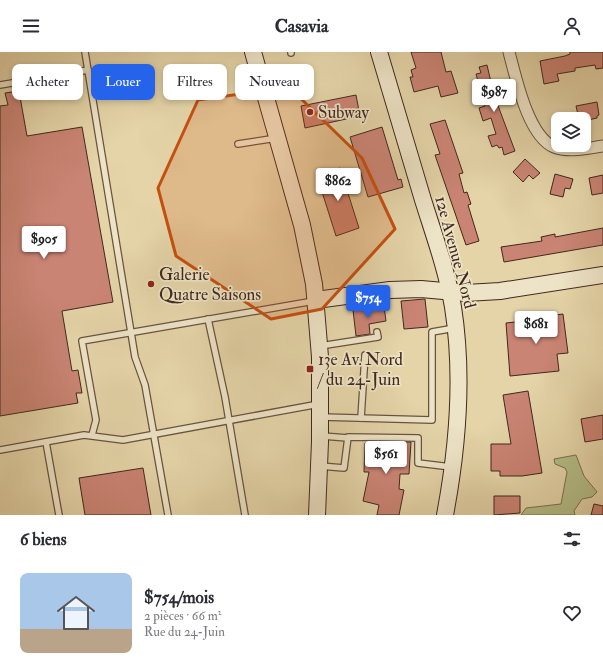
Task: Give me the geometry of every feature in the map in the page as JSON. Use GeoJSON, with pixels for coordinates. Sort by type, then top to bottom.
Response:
{"type":"FeatureCollection","features":[{"type":"Feature","properties":{"kind":"main road"},"geometry":{"type":"LineString","coordinates":[[253,52],[278,138],[311,262],[320,346],[320,436],[317,515]]}},
{"type":"Feature","properties":{"kind":"main road","name":"12e Avenue Nord"},"geometry":{"type":"LineString","coordinates":[[379,52],[450,292],[455,328],[459,395],[453,467],[445,515]]}},
{"type":"Feature","properties":{"kind":"main road"},"geometry":{"type":"LineString","coordinates":[[316,300],[390,290],[421,289],[466,293],[500,291],[603,275]]}},
{"type":"Feature","properties":{"kind":"street"},"geometry":{"type":"LineString","coordinates":[[509,52],[530,121],[544,141],[554,147],[567,150],[603,146]]}},
{"type":"Feature","properties":{"kind":"lane"},"geometry":{"type":"LineString","coordinates":[[85,52],[135,357],[145,385],[168,515]]}},
{"type":"Feature","properties":{"kind":"lane"},"geometry":{"type":"LineString","coordinates":[[0,85],[88,70]]}},
{"type":"Feature","properties":{"kind":"lane"},"geometry":{"type":"LineString","coordinates":[[238,144],[278,138]]}},
{"type":"Feature","properties":{"kind":"lane"},"geometry":{"type":"LineString","coordinates":[[92,435],[96,420],[82,341],[316,300]]}},
{"type":"Feature","properties":{"kind":"lane"},"geometry":{"type":"LineString","coordinates":[[208,319],[245,515]]}},
{"type":"Feature","properties":{"kind":"lane"},"geometry":{"type":"LineString","coordinates":[[0,450],[92,435],[123,440],[228,420],[320,410],[361,418],[432,420],[432,332],[455,328]]}},
{"type":"Feature","properties":{"kind":"lane"},"geometry":{"type":"LineString","coordinates":[[320,346],[378,337],[377,332]]}},
{"type":"Feature","properties":{"kind":"lane"},"geometry":{"type":"LineString","coordinates":[[361,418],[365,355]]}},
{"type":"Feature","properties":{"kind":"lane"},"geometry":{"type":"LineString","coordinates":[[320,436],[348,438],[418,438],[418,463],[453,467]]}},
{"type":"Feature","properties":{"kind":"lane"},"geometry":{"type":"LineString","coordinates":[[319,466],[344,468],[348,438]]}},
{"type":"Feature","properties":{"kind":"lane"},"geometry":{"type":"LineString","coordinates":[[46,442],[59,515]]}},
{"type":"Feature","properties":{"kind":"highlighted area"},"geometry":{"type":"Polygon","coordinates":[[[289,87],[362,158],[395,229],[322,309],[271,319],[176,256],[158,188],[198,100],[289,87]]]}},
{"type":"Feature","properties":{"kind":"green space"},"geometry":{"type":"Polygon","coordinates":[[[576,455],[584,476],[597,492],[592,497],[582,499],[574,511],[575,515],[521,515],[526,508],[561,504],[567,472],[565,468],[555,464],[554,459],[576,455]]]}},
{"type":"Feature","properties":{"kind":"building"},"geometry":{"type":"Polygon","coordinates":[[[411,52],[441,52],[446,72],[451,71],[458,93],[441,97],[438,86],[414,92],[410,77],[413,77],[411,70],[416,68],[411,52]]]}},
{"type":"Feature","properties":{"kind":"building"},"geometry":{"type":"Polygon","coordinates":[[[570,52],[603,52],[603,68],[596,69],[595,65],[575,68],[575,71],[557,74],[559,81],[544,84],[540,61],[565,56],[570,54],[570,52]]]}},
{"type":"Feature","properties":{"kind":"building"},"geometry":{"type":"Polygon","coordinates":[[[487,65],[494,95],[515,151],[504,155],[502,147],[499,148],[497,145],[492,147],[488,136],[496,134],[491,118],[483,121],[479,108],[485,106],[476,74],[481,73],[479,67],[487,65]]]}},
{"type":"Feature","properties":{"kind":"building"},"geometry":{"type":"Polygon","coordinates":[[[12,92],[12,100],[21,100],[27,136],[82,127],[113,302],[62,311],[72,371],[78,370],[82,393],[76,393],[78,403],[0,416],[0,106],[8,105],[5,93],[12,92]]]}},
{"type":"Feature","properties":{"kind":"building"},"geometry":{"type":"Polygon","coordinates":[[[356,95],[360,116],[305,128],[301,106],[356,95]]]}},
{"type":"Feature","properties":{"kind":"building"},"geometry":{"type":"Polygon","coordinates":[[[597,102],[599,115],[597,118],[591,119],[591,112],[577,112],[576,106],[597,102]]]}},
{"type":"Feature","properties":{"kind":"building"},"geometry":{"type":"Polygon","coordinates":[[[445,120],[463,173],[459,174],[464,193],[467,192],[471,204],[468,205],[479,241],[466,245],[435,155],[440,154],[430,124],[445,120]]]}},
{"type":"Feature","properties":{"kind":"building"},"geometry":{"type":"Polygon","coordinates":[[[382,127],[398,180],[401,179],[403,187],[368,197],[350,137],[382,127]]]}},
{"type":"Feature","properties":{"kind":"building"},"geometry":{"type":"Polygon","coordinates":[[[525,159],[540,173],[533,179],[529,175],[523,182],[513,172],[525,159]]]}},
{"type":"Feature","properties":{"kind":"building"},"geometry":{"type":"Polygon","coordinates":[[[340,168],[359,228],[336,236],[317,176],[340,168]]]}},
{"type":"Feature","properties":{"kind":"building"},"geometry":{"type":"Polygon","coordinates":[[[555,174],[573,179],[570,189],[565,188],[563,197],[550,194],[555,174]]]}},
{"type":"Feature","properties":{"kind":"building"},"geometry":{"type":"Polygon","coordinates":[[[603,175],[603,193],[592,195],[589,178],[603,175]]]}},
{"type":"Feature","properties":{"kind":"building"},"geometry":{"type":"Polygon","coordinates":[[[603,228],[603,245],[504,262],[501,247],[542,241],[541,237],[555,234],[555,237],[603,228]]]}},
{"type":"Feature","properties":{"kind":"building"},"geometry":{"type":"Polygon","coordinates":[[[425,299],[428,327],[404,329],[401,301],[425,299]]]}},
{"type":"Feature","properties":{"kind":"building"},"geometry":{"type":"Polygon","coordinates":[[[384,306],[386,321],[369,324],[370,334],[356,336],[353,310],[384,306]]]}},
{"type":"Feature","properties":{"kind":"building"},"geometry":{"type":"Polygon","coordinates":[[[563,314],[568,353],[557,354],[559,371],[510,376],[506,323],[533,320],[532,318],[563,314]]]}},
{"type":"Feature","properties":{"kind":"building"},"geometry":{"type":"Polygon","coordinates":[[[528,391],[542,473],[522,476],[500,476],[500,471],[491,471],[491,444],[511,444],[503,395],[528,391]]]}},
{"type":"Feature","properties":{"kind":"building"},"geometry":{"type":"Polygon","coordinates":[[[603,415],[603,439],[585,442],[581,419],[603,415]]]}},
{"type":"Feature","properties":{"kind":"building"},"geometry":{"type":"Polygon","coordinates":[[[401,442],[411,442],[409,474],[400,474],[399,489],[404,490],[399,515],[377,515],[379,505],[363,501],[369,472],[364,472],[365,443],[401,444],[401,442]]]}},
{"type":"Feature","properties":{"kind":"building"},"geometry":{"type":"Polygon","coordinates":[[[143,468],[151,515],[85,515],[79,478],[143,468]]]}},
{"type":"Feature","properties":{"kind":"building"},"geometry":{"type":"Polygon","coordinates":[[[494,496],[520,496],[520,513],[494,515],[494,496]]]}},
{"type":"Feature","properties":{"kind":"building"},"geometry":{"type":"Polygon","coordinates":[[[594,504],[603,506],[603,515],[591,515],[594,504]]]}},
{"type":"Feature","properties":{"kind":"place","name":"Subway"},"geometry":{"type":"Point","coordinates":[310,112]}},
{"type":"Feature","properties":{"kind":"place","name":"Galerie Quatre Saisons"},"geometry":{"type":"Point","coordinates":[151,284]}},
{"type":"Feature","properties":{"kind":"place","name":"13e Av. Nord / du 24-Juin"},"geometry":{"type":"Point","coordinates":[310,369]}}]}
